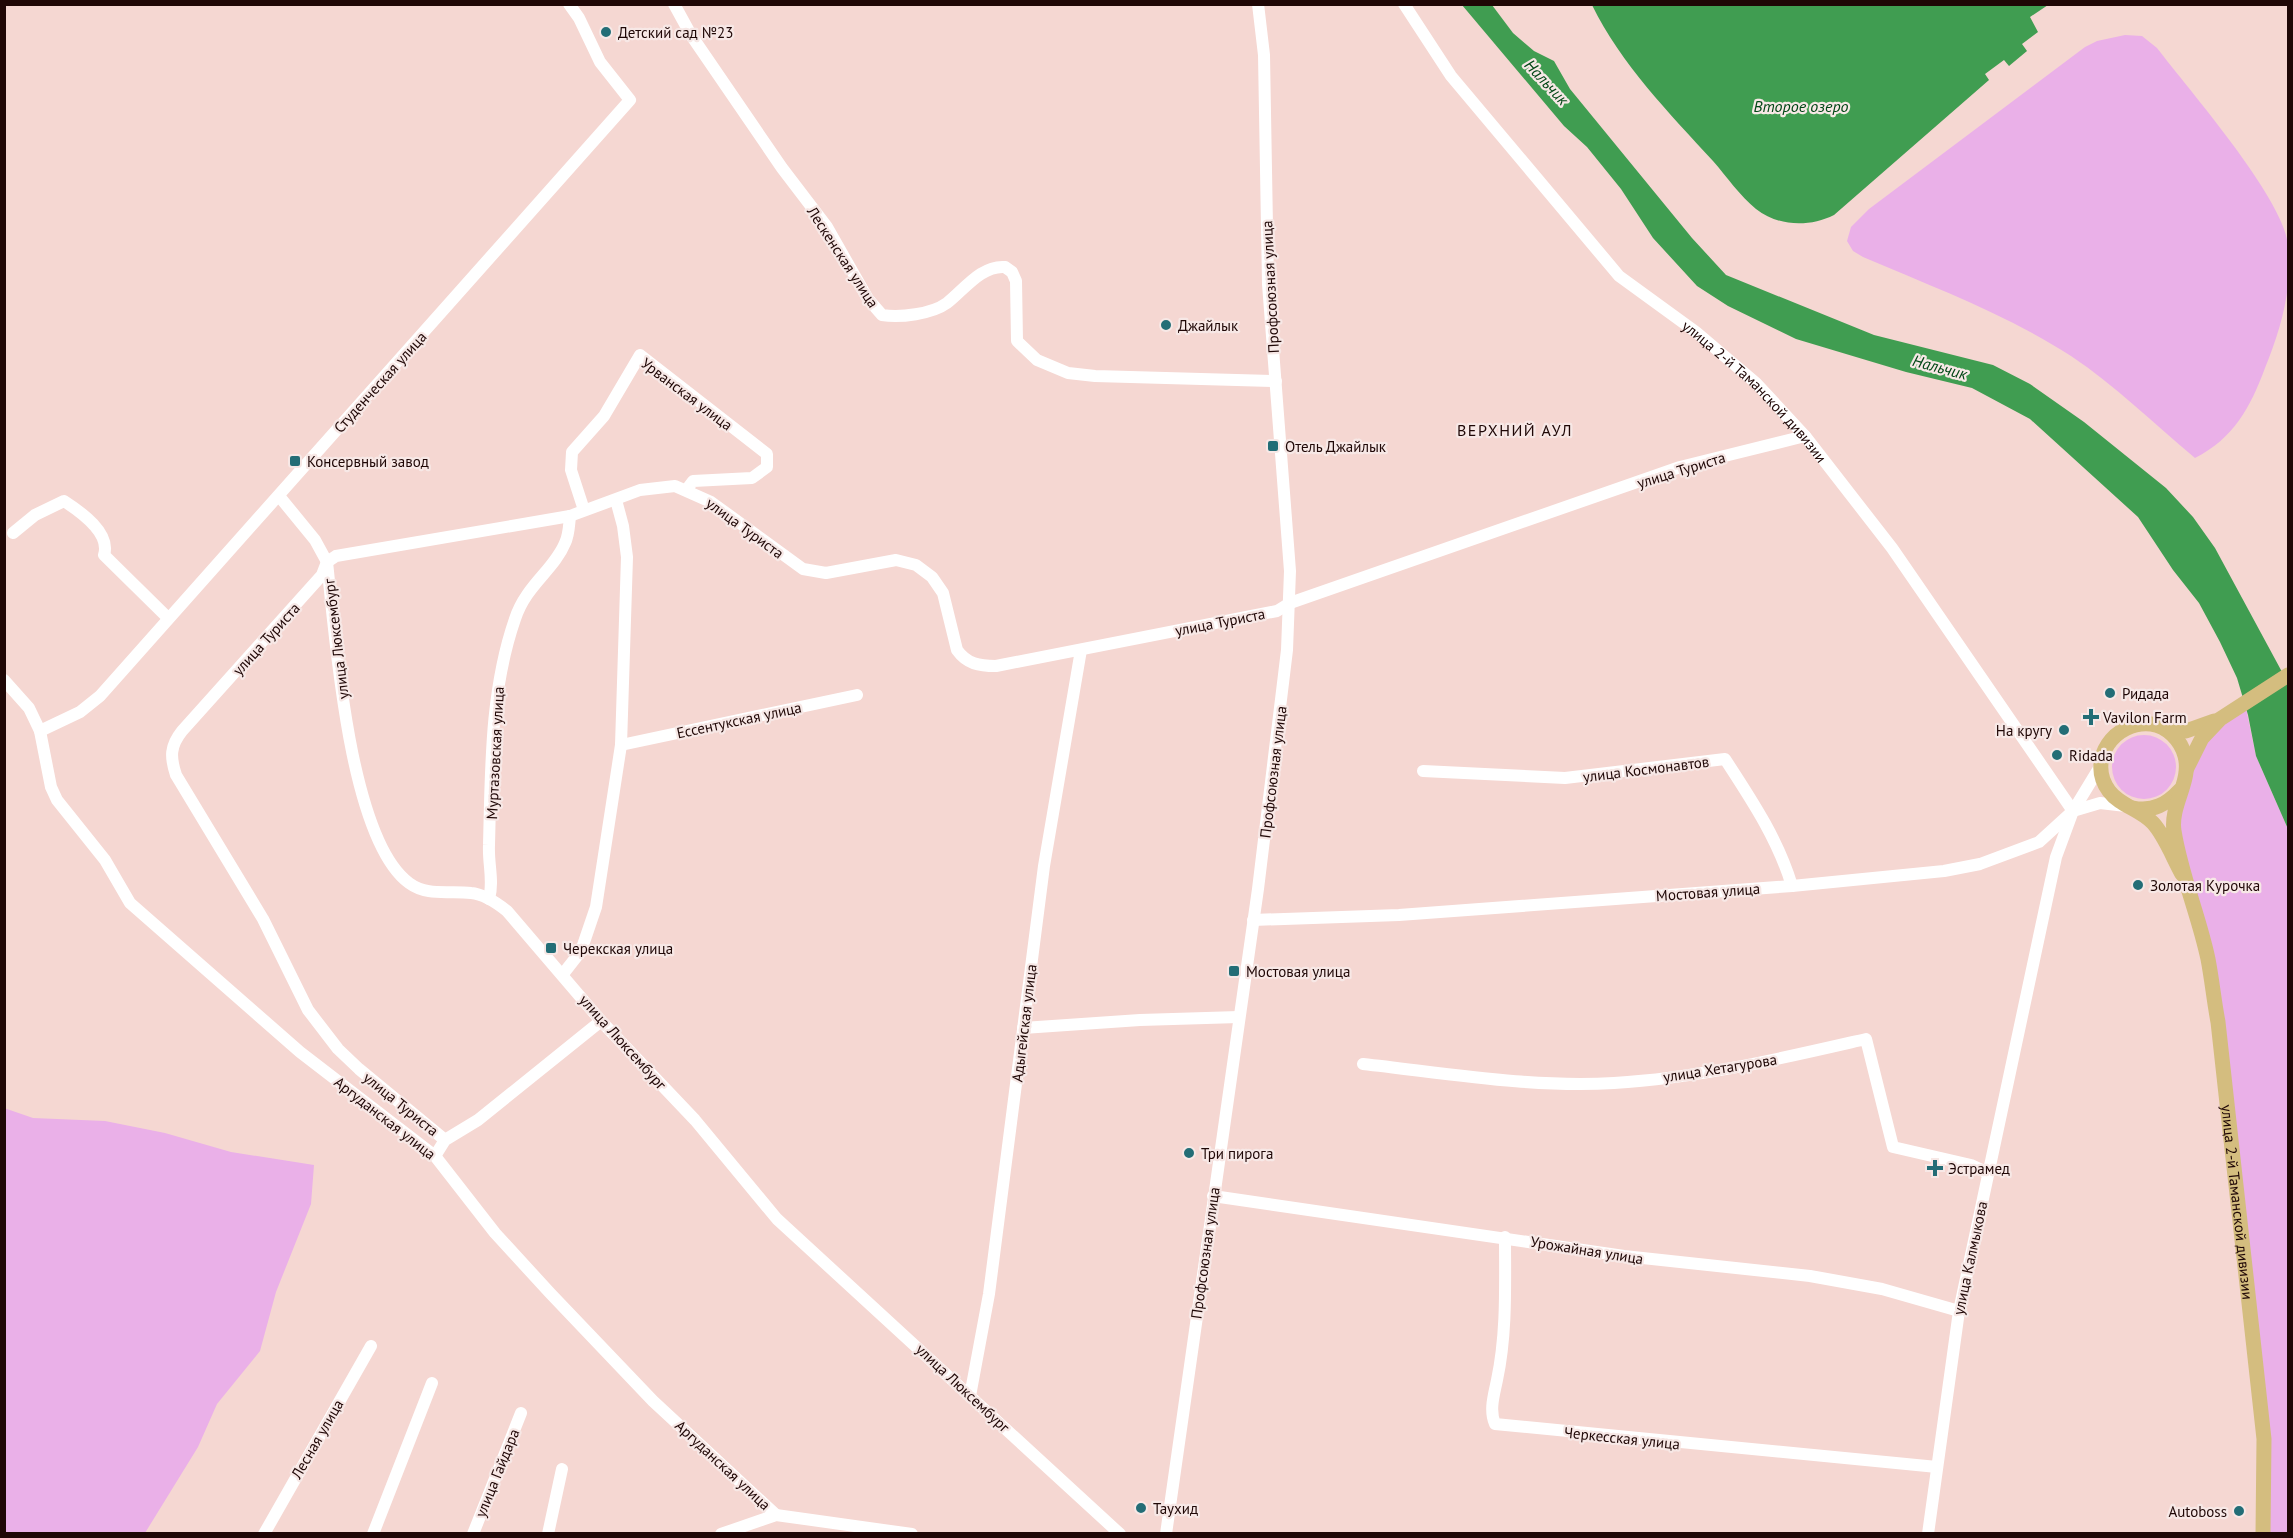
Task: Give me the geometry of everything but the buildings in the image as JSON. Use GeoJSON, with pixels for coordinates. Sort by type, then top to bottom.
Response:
{"type":"FeatureCollection","features":[{"type":"Feature","properties":{"kind":"main road"},"geometry":{"type":"LineString","coordinates":[[2182,874],[2154,824],[2108,790],[2101,765],[2109,741],[2124,729],[2142,723],[2167,730],[2186,731],[2224,716],[2289,675]]}},
{"type":"Feature","properties":{"kind":"main road"},"geometry":{"type":"LineString","coordinates":[[2182,874],[2174,829],[2180,790],[2187,768],[2202,738],[2224,716]]}},
{"type":"Feature","properties":{"kind":"main road"},"geometry":{"type":"LineString","coordinates":[[2167,730],[2182,746],[2187,768]]}},
{"type":"Feature","properties":{"kind":"main road"},"geometry":{"type":"LineString","coordinates":[[2128,807],[2142,810],[2157,807],[2170,800],[2180,790]]}},
{"type":"Feature","properties":{"kind":"main road","name":"улица 2-й Таманской дивизии"},"geometry":{"type":"LineString","coordinates":[[2182,874],[2207,958],[2218,1022],[2264,1428],[2266,1472],[2263,1533]]}},
{"type":"Feature","properties":{"kind":"street","name":"Студенческая улица"},"geometry":{"type":"LineString","coordinates":[[40,731],[90,706],[630,100],[600,62],[579,18],[569,4]]}},
{"type":"Feature","properties":{"kind":"street","name":"Лескенская улица"},"geometry":{"type":"LineString","coordinates":[[674,4],[691,35],[782,168],[827,227],[868,299],[882,315],[897,316],[939,308],[986,271],[1005,267],[1012,272],[1016,281],[1017,341],[1030,355],[1051,368],[1095,376],[1276,381]]}},
{"type":"Feature","properties":{"kind":"street","name":"Профсоюзная улица"},"geometry":{"type":"LineString","coordinates":[[1166,1533],[1253,920],[1281,707],[1290,603],[1288,534],[1268,284],[1264,55],[1258,4]]}},
{"type":"Feature","properties":{"kind":"street","name":"улица 2-й Таманской дивизии"},"geometry":{"type":"LineString","coordinates":[[1404,4],[1452,76],[1619,276],[1696,332],[1756,383],[1805,436],[1899,557],[2073,811]]}},
{"type":"Feature","properties":{"kind":"street","name":"Урванская улица"},"geometry":{"type":"LineString","coordinates":[[584,510],[571,470],[572,452],[604,416],[640,355],[767,454],[767,467],[759,475],[693,481],[687,489]]}},
{"type":"Feature","properties":{"kind":"street","name":"улица Туриста"},"geometry":{"type":"LineString","coordinates":[[445,1140],[358,1069],[338,1049],[308,1010],[267,926],[210,834],[173,767],[172,746],[178,736],[322,576],[327,562],[336,556],[570,516],[656,487],[675,486],[687,489],[737,519],[803,569],[826,573],[896,560],[909,562],[926,571],[943,593],[957,650],[968,662],[996,666],[1277,611],[1290,603],[1680,467],[1805,436]]}},
{"type":"Feature","properties":{"kind":"street","name":"улица Люксембург"},"geometry":{"type":"LineString","coordinates":[[279,496],[315,540],[327,562],[349,734],[372,824],[384,854],[406,881],[421,890],[474,893],[489,899],[507,911],[601,1021],[695,1120],[777,1219],[1119,1533]]}},
{"type":"Feature","properties":{"kind":"street"},"geometry":{"type":"LineString","coordinates":[[563,974],[581,951],[596,907],[621,745],[627,557],[623,526],[616,500]]}},
{"type":"Feature","properties":{"kind":"street"},"geometry":{"type":"LineString","coordinates":[[13,533],[43,511],[64,501],[102,535],[106,544],[104,555],[168,618]]}},
{"type":"Feature","properties":{"kind":"street","name":"Муртазовская улица"},"geometry":{"type":"LineString","coordinates":[[489,899],[492,882],[489,845],[494,720],[499,679],[519,606],[535,581],[562,550],[568,535],[570,516]]}},
{"type":"Feature","properties":{"kind":"street","name":"Адыгейская улица"},"geometry":{"type":"LineString","coordinates":[[970,1396],[989,1294],[1044,866],[1080,650]]}},
{"type":"Feature","properties":{"kind":"street","name":"Аргуданская улица"},"geometry":{"type":"LineString","coordinates":[[4,680],[29,708],[40,731],[51,786],[57,800],[105,860],[130,903],[300,1052],[435,1156],[495,1233],[653,1401],[776,1515]]}},
{"type":"Feature","properties":{"kind":"street","name":"Ессентукская улица"},"geometry":{"type":"LineString","coordinates":[[621,745],[857,695]]}},
{"type":"Feature","properties":{"kind":"street","name":"улица Космонавтов"},"geometry":{"type":"LineString","coordinates":[[1423,771],[1565,778],[1725,759],[1771,836],[1785,863],[1791,886]]}},
{"type":"Feature","properties":{"kind":"street"},"geometry":{"type":"LineString","coordinates":[[2073,811],[2101,765]]}},
{"type":"Feature","properties":{"kind":"street"},"geometry":{"type":"LineString","coordinates":[[2073,811],[2100,803],[2128,807]]}},
{"type":"Feature","properties":{"kind":"street","name":"Мостовая улица"},"geometry":{"type":"LineString","coordinates":[[1253,920],[1399,915],[1791,886],[1944,872],[1980,864],[2039,842],[2073,811]]}},
{"type":"Feature","properties":{"kind":"street","name":"улица Калмыкова"},"geometry":{"type":"LineString","coordinates":[[1928,1533],[1959,1311],[2056,857],[2073,811]]}},
{"type":"Feature","properties":{"kind":"street"},"geometry":{"type":"LineString","coordinates":[[1023,1029],[1140,1020],[1239,1017]]}},
{"type":"Feature","properties":{"kind":"street"},"geometry":{"type":"LineString","coordinates":[[435,1156],[445,1140],[478,1120],[601,1021]]}},
{"type":"Feature","properties":{"kind":"street","name":"улица Хетагурова"},"geometry":{"type":"LineString","coordinates":[[1363,1064],[1517,1080],[1612,1083],[1738,1068],[1866,1039],[1893,1147],[1971,1165],[1988,1173]]}},
{"type":"Feature","properties":{"kind":"street","name":"Урожайная улица"},"geometry":{"type":"LineString","coordinates":[[1213,1196],[1624,1256],[1809,1276],[1882,1289],[1959,1311]]}},
{"type":"Feature","properties":{"kind":"street","name":"Черкесская улица"},"geometry":{"type":"LineString","coordinates":[[1505,1237],[1505,1328],[1491,1415],[1495,1424],[1937,1467]]}},
{"type":"Feature","properties":{"kind":"street","name":"Лесная улица"},"geometry":{"type":"LineString","coordinates":[[264,1533],[371,1346]]}},
{"type":"Feature","properties":{"kind":"street"},"geometry":{"type":"LineString","coordinates":[[373,1533],[432,1383]]}},
{"type":"Feature","properties":{"kind":"street","name":"улица Гайдара"},"geometry":{"type":"LineString","coordinates":[[473,1533],[521,1413]]}},
{"type":"Feature","properties":{"kind":"street"},"geometry":{"type":"LineString","coordinates":[[548,1533],[562,1468]]}},
{"type":"Feature","properties":{"kind":"street"},"geometry":{"type":"LineString","coordinates":[[721,1533],[776,1515],[836,1529],[912,1533]]}},
{"type":"Feature","properties":{"kind":"shaded area"},"geometry":{"type":"Polygon","coordinates":[[[2125,35],[2142,36],[2157,48],[2211,116],[2270,199],[2282,224],[2288,244],[2289,276],[2284,307],[2276,338],[2259,383],[2247,409],[2230,431],[2209,450],[2195,458],[2119,392],[2071,356],[1995,314],[1863,257],[1853,251],[1847,241],[1851,227],[1869,209],[2085,47],[2097,41],[2125,35]]]}},
{"type":"Feature","properties":{"kind":"shaded area"},"geometry":{"type":"Polygon","coordinates":[[[2245,703],[2256,756],[2288,829],[2288,1533],[2263,1533],[2265,1501],[2218,1022],[2174,829],[2202,738],[2245,703]]]}},
{"type":"Feature","properties":{"kind":"shaded area","name":"Ридада"},"geometry":{"type":"Polygon","coordinates":[[[2138,735],[2150,735],[2167,744],[2174,755],[2176,767],[2174,779],[2167,790],[2150,799],[2138,799],[2126,794],[2117,785],[2112,773],[2112,761],[2117,749],[2126,740],[2138,735]]]}},
{"type":"Feature","properties":{"kind":"shaded area"},"geometry":{"type":"Polygon","coordinates":[[[4,1108],[33,1118],[105,1121],[165,1133],[231,1152],[314,1165],[311,1204],[276,1292],[260,1351],[217,1404],[198,1447],[145,1533],[5,1533],[4,1108]]]}},
{"type":"Feature","properties":{"kind":"water","name":"Нальчик"},"geometry":{"type":"Polygon","coordinates":[[[1462,5],[1492,5],[1513,33],[1534,51],[1554,61],[1570,89],[1692,238],[1726,275],[1874,335],[1993,365],[2030,384],[2084,422],[2166,488],[2193,517],[2215,548],[2288,683],[2288,829],[2256,756],[2248,715],[2237,678],[2220,642],[2199,603],[2173,570],[2138,517],[2030,419],[1972,388],[1906,372],[1796,339],[1728,306],[1697,286],[1653,238],[1621,189],[1587,147],[1564,126],[1462,5]]]}},
{"type":"Feature","properties":{"kind":"water","name":"Второе озеро"},"geometry":{"type":"Polygon","coordinates":[[[1592,5],[2048,5],[2030,17],[2038,32],[2022,44],[2027,51],[2009,66],[2004,60],[1985,74],[1989,80],[1834,215],[1815,222],[1795,223],[1784,222],[1765,215],[1744,198],[1631,68],[1592,5]]]}},
{"type":"Feature","properties":{"kind":"place","name":"Детский сад №23"},"geometry":{"type":"Point","coordinates":[606,32]}},
{"type":"Feature","properties":{"kind":"place","name":"Джайлык"},"geometry":{"type":"Point","coordinates":[1166,325]}},
{"type":"Feature","properties":{"kind":"place","name":"Отель Джайлык"},"geometry":{"type":"Point","coordinates":[1273,446]}},
{"type":"Feature","properties":{"kind":"place","name":"Консервный завод"},"geometry":{"type":"Point","coordinates":[295,461]}},
{"type":"Feature","properties":{"kind":"place","name":"Ридада"},"geometry":{"type":"Point","coordinates":[2110,693]}},
{"type":"Feature","properties":{"kind":"place","name":"Vavilon Farm"},"geometry":{"type":"Point","coordinates":[2091,717]}},
{"type":"Feature","properties":{"kind":"place","name":"На кругу"},"geometry":{"type":"Point","coordinates":[2064,730]}},
{"type":"Feature","properties":{"kind":"place","name":"Ridada"},"geometry":{"type":"Point","coordinates":[2057,755]}},
{"type":"Feature","properties":{"kind":"place","name":"Золотая Курочка"},"geometry":{"type":"Point","coordinates":[2138,885]}},
{"type":"Feature","properties":{"kind":"place","name":"Черекская улица"},"geometry":{"type":"Point","coordinates":[551,948]}},
{"type":"Feature","properties":{"kind":"place","name":"Мостовая улица"},"geometry":{"type":"Point","coordinates":[1234,971]}},
{"type":"Feature","properties":{"kind":"place","name":"Три пирога"},"geometry":{"type":"Point","coordinates":[1189,1153]}},
{"type":"Feature","properties":{"kind":"place","name":"Эстрамед"},"geometry":{"type":"Point","coordinates":[1935,1168]}},
{"type":"Feature","properties":{"kind":"place","name":"Таухид"},"geometry":{"type":"Point","coordinates":[1141,1508]}},
{"type":"Feature","properties":{"kind":"place","name":"Autoboss"},"geometry":{"type":"Point","coordinates":[2239,1511]}},
{"type":"Feature","properties":{"kind":"district","name":"ВЕРХНИЙ АУЛ"},"geometry":{"type":"Point","coordinates":[1515,430]}}]}
